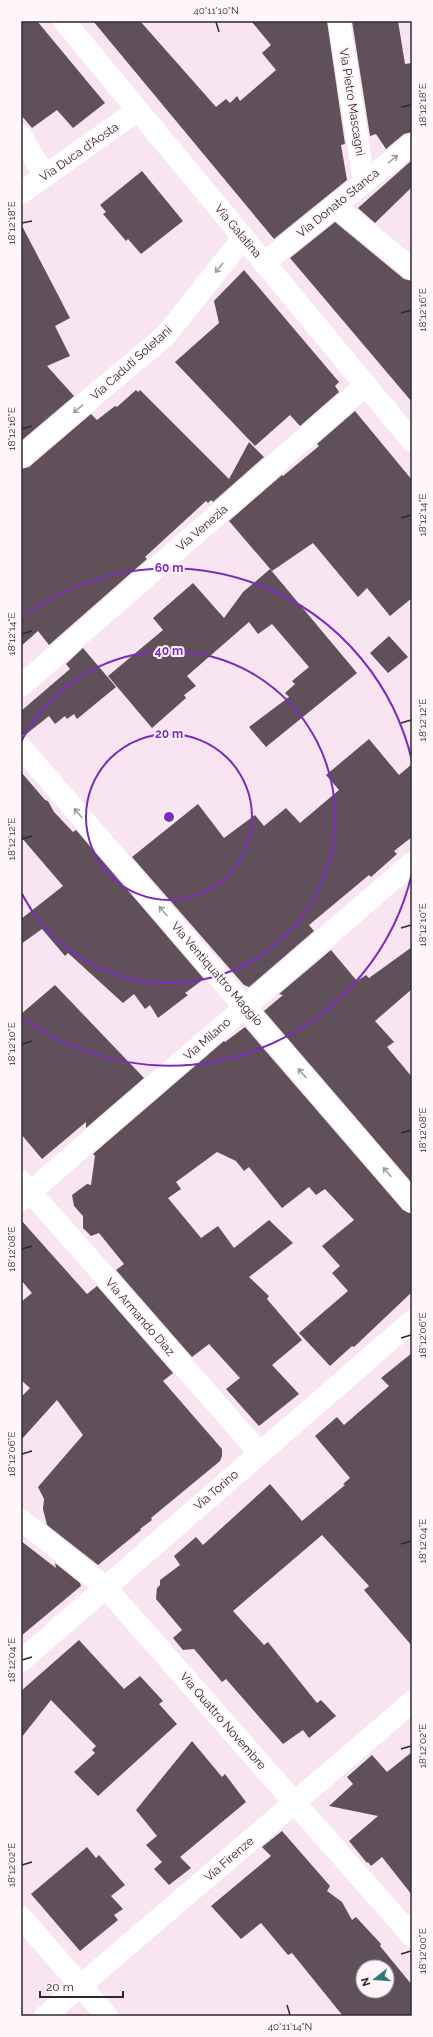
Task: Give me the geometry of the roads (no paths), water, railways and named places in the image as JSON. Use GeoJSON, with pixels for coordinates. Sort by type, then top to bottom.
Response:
{"type":"FeatureCollection","features":[{"type":"Feature","properties":{"kind":"street","name":"Via Galatina"},"geometry":{"type":"LineString","coordinates":[[64,21],[412,441]]}},
{"type":"Feature","properties":{"kind":"street","name":"Via Pietro Mascagni"},"geometry":{"type":"LineString","coordinates":[[339,21],[364,182]]}},
{"type":"Feature","properties":{"kind":"street","name":"Via Duca d'Aosta"},"geometry":{"type":"LineString","coordinates":[[21,193],[138,110]]}},
{"type":"Feature","properties":{"kind":"street"},"geometry":{"type":"LineString","coordinates":[[21,136],[45,176]]}},
{"type":"Feature","properties":{"kind":"street","name":"Via Donato Stanca"},"geometry":{"type":"LineString","coordinates":[[264,263],[412,144]]}},
{"type":"Feature","properties":{"kind":"street"},"geometry":{"type":"LineString","coordinates":[[336,206],[412,269]]}},
{"type":"Feature","properties":{"kind":"street","name":"Via Caduti Soletani"},"geometry":{"type":"LineString","coordinates":[[21,457],[166,335],[243,238]]}},
{"type":"Feature","properties":{"kind":"street","name":"Via Venezia"},"geometry":{"type":"LineString","coordinates":[[21,686],[366,385]]}},
{"type":"Feature","properties":{"kind":"street","name":"Via Ventiquattro Maggio"},"geometry":{"type":"LineString","coordinates":[[21,747],[412,1202]]}},
{"type":"Feature","properties":{"kind":"street","name":"Via Milano"},"geometry":{"type":"LineString","coordinates":[[24,1191],[245,1007],[412,863]]}},
{"type":"Feature","properties":{"kind":"street","name":"Via Armando Diaz"},"geometry":{"type":"LineString","coordinates":[[24,1191],[259,1452]]}},
{"type":"Feature","properties":{"kind":"street","name":"Via Torino"},"geometry":{"type":"LineString","coordinates":[[21,1661],[259,1452],[412,1321]]}},
{"type":"Feature","properties":{"kind":"street","name":"Via Quattro Novembre"},"geometry":{"type":"LineString","coordinates":[[21,1520],[106,1587],[412,1936]]}},
{"type":"Feature","properties":{"kind":"street","name":"Via Firenze"},"geometry":{"type":"LineString","coordinates":[[45,2016],[412,1702]]}},
{"type":"Feature","properties":{"kind":"street"},"geometry":{"type":"LineString","coordinates":[[21,1917],[82,1985],[107,2016]]}}]}
